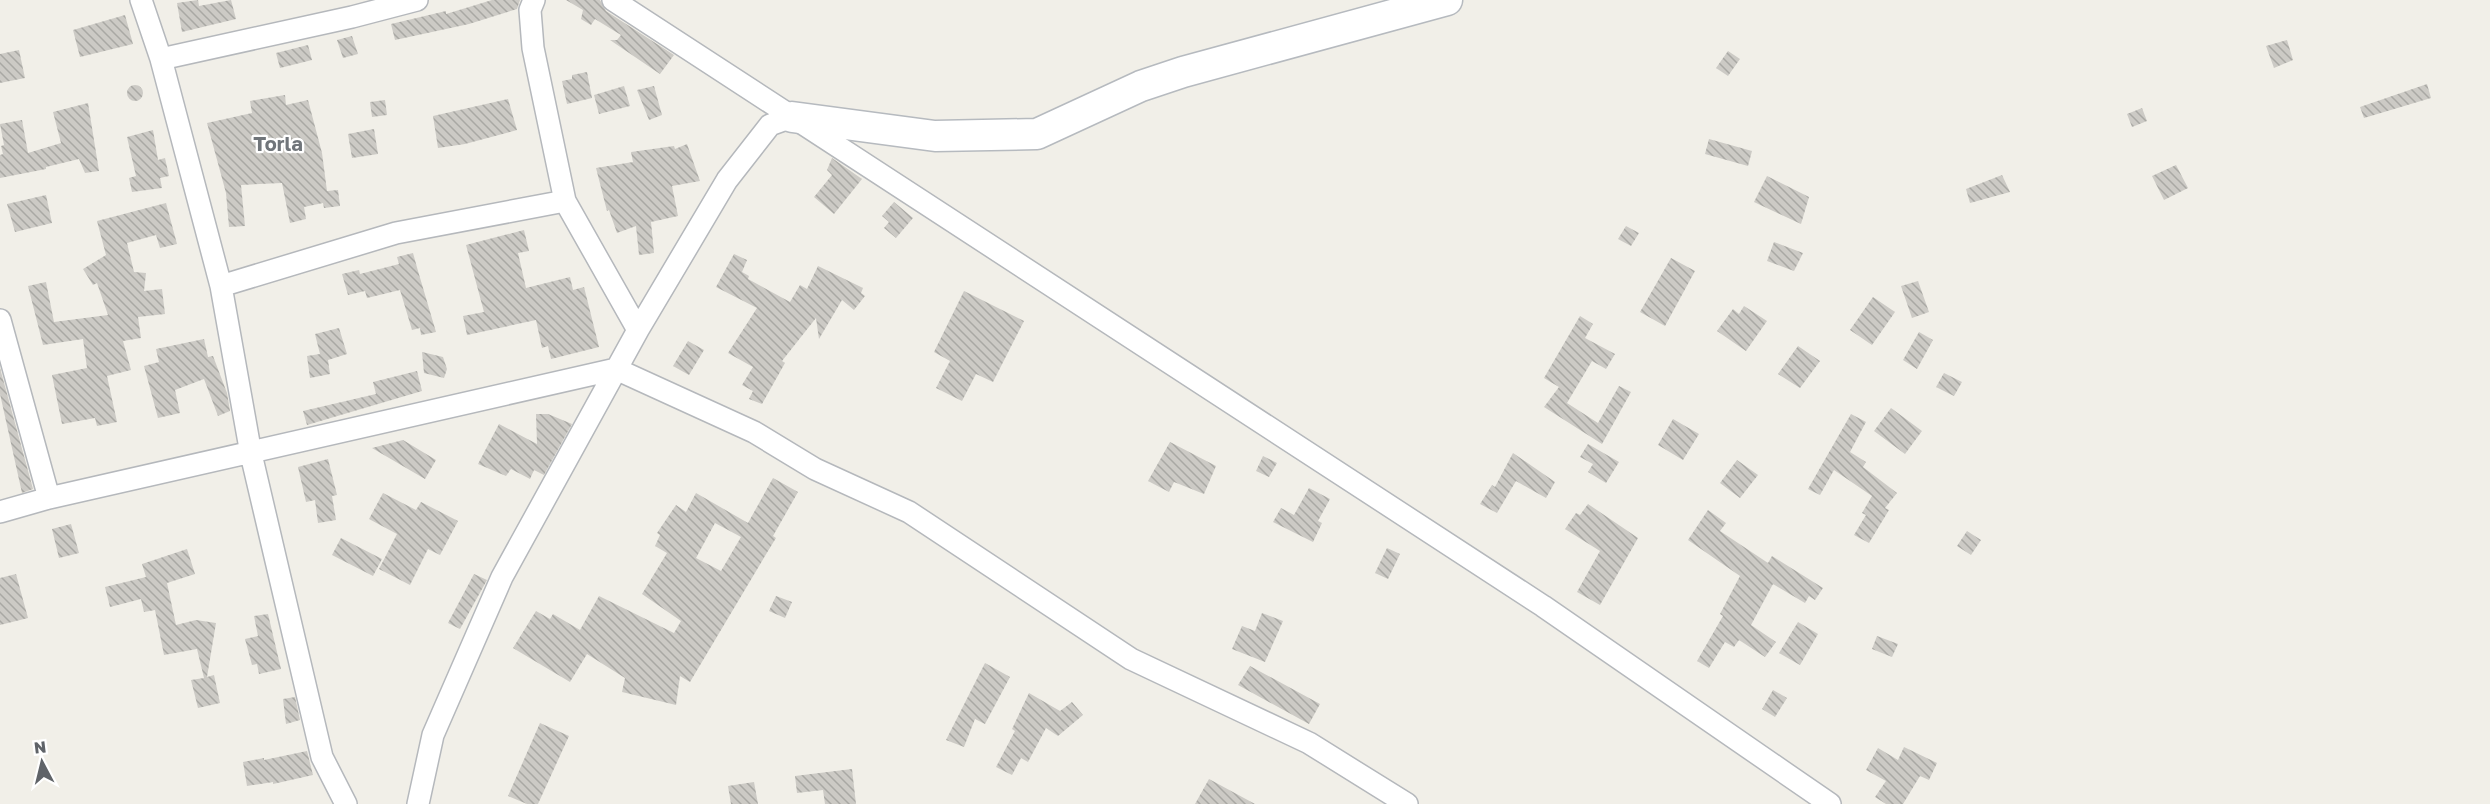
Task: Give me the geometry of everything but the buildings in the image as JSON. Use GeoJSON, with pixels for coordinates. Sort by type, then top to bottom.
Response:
{"type":"FeatureCollection","features":[{"type":"Feature","properties":{"kind":"street"},"geometry":{"type":"LineString","coordinates":[[141,0],[161,58],[221,286],[251,454],[322,757],[346,804]]}},
{"type":"Feature","properties":{"kind":"street"},"geometry":{"type":"LineString","coordinates":[[161,58],[352,17],[417,0]]}},
{"type":"Feature","properties":{"kind":"street"},"geometry":{"type":"LineString","coordinates":[[534,0],[530,10],[533,48],[565,201],[638,330]]}},
{"type":"Feature","properties":{"kind":"street"},"geometry":{"type":"LineString","coordinates":[[613,0],[1544,606],[1830,804]]}},
{"type":"Feature","properties":{"kind":"street"},"geometry":{"type":"LineString","coordinates":[[418,804],[433,735],[501,577],[638,330],[727,180],[770,125],[792,117],[935,136],[1037,134],[1162,79],[1447,0]]}},
{"type":"Feature","properties":{"kind":"street"},"geometry":{"type":"LineString","coordinates":[[221,286],[396,233],[565,201]]}},
{"type":"Feature","properties":{"kind":"street"},"geometry":{"type":"LineString","coordinates":[[0,320],[49,498]]}},
{"type":"Feature","properties":{"kind":"street"},"geometry":{"type":"LineString","coordinates":[[0,512],[49,498],[251,454],[616,369],[754,432],[815,469],[909,512],[1131,659],[1309,743],[1407,804]]}},
{"type":"Feature","properties":{"kind":"district","name":"Torla"},"geometry":{"type":"Point","coordinates":[278,144]}}]}
